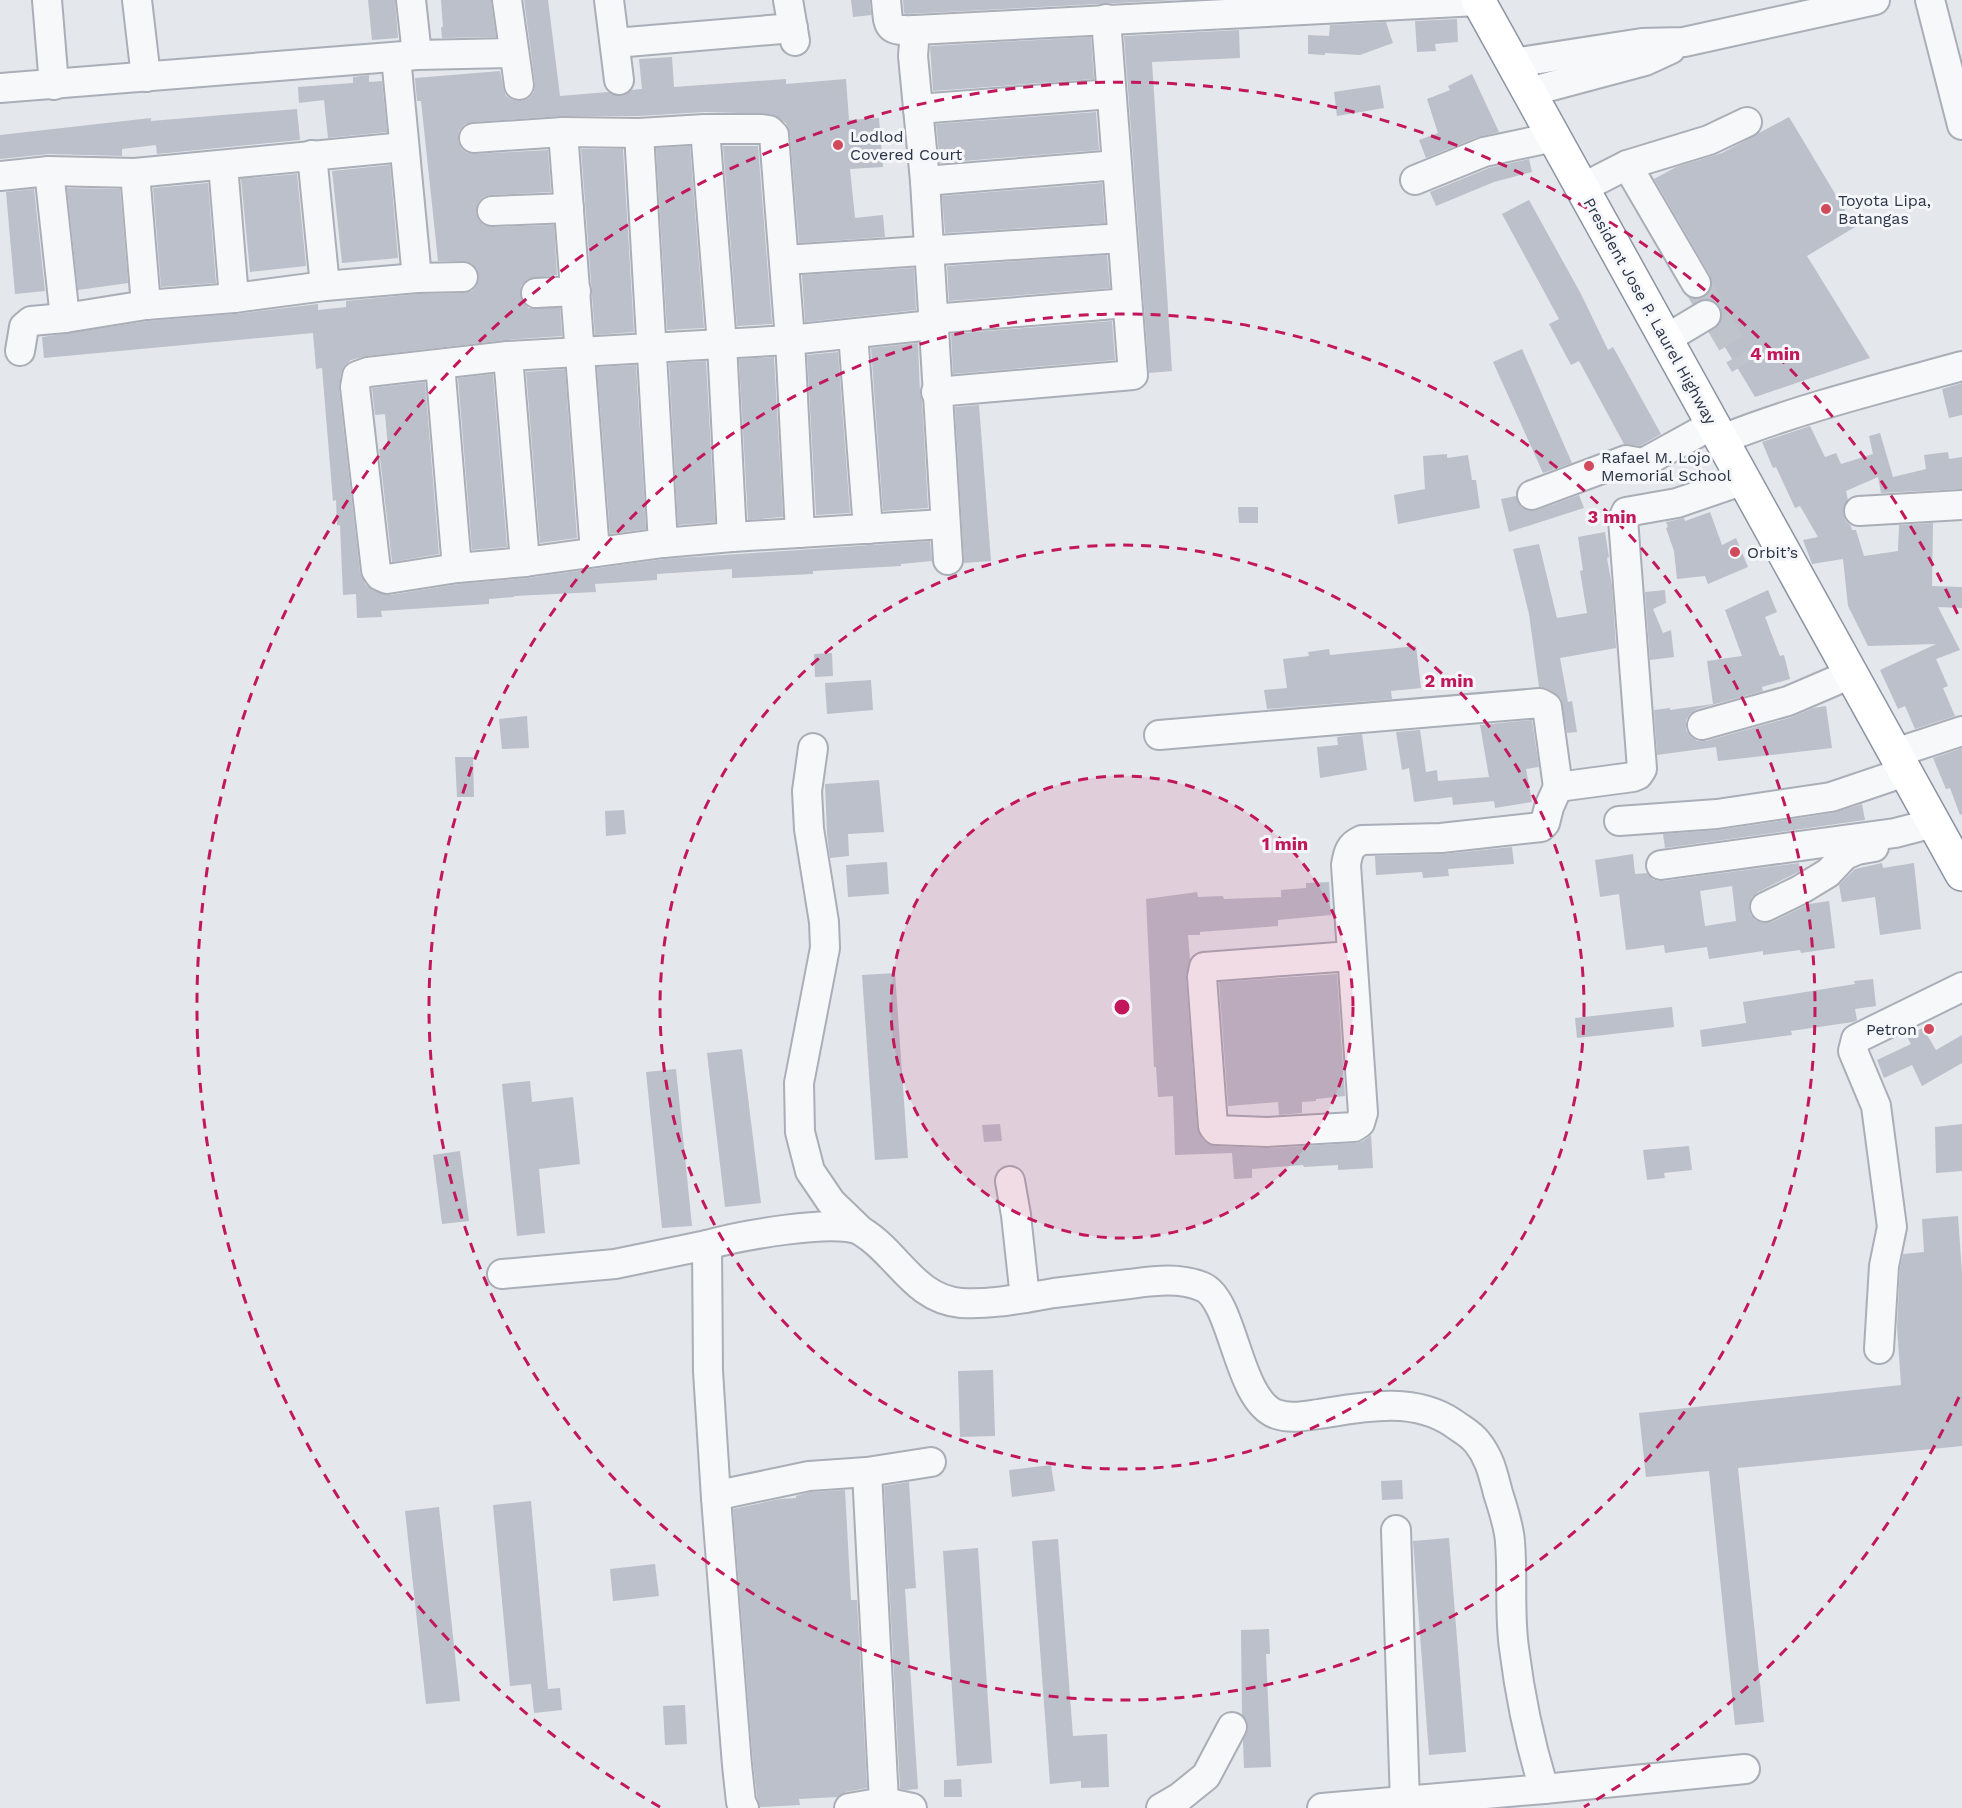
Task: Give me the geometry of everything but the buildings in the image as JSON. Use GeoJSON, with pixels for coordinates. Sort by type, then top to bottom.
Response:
{"type":"FeatureCollection","features":[{"type":"Feature","properties":{"kind":"highway","name":"President Jose P. Laurel Highway"},"geometry":{"type":"LineString","coordinates":[[1478,0],[1962,874]]}},
{"type":"Feature","properties":{"kind":"street"},"geometry":{"type":"LineString","coordinates":[[47,0],[54,85]]}},
{"type":"Feature","properties":{"kind":"street"},"geometry":{"type":"LineString","coordinates":[[137,0],[146,77]]}},
{"type":"Feature","properties":{"kind":"street"},"geometry":{"type":"LineString","coordinates":[[411,0],[404,147],[417,278]]}},
{"type":"Feature","properties":{"kind":"street"},"geometry":{"type":"LineString","coordinates":[[507,0],[519,85]]}},
{"type":"Feature","properties":{"kind":"street"},"geometry":{"type":"LineString","coordinates":[[609,0],[619,80]]}},
{"type":"Feature","properties":{"kind":"street"},"geometry":{"type":"LineString","coordinates":[[615,43],[794,34],[788,0]]}},
{"type":"Feature","properties":{"kind":"street"},"geometry":{"type":"LineString","coordinates":[[886,0],[889,24],[896,31],[1106,19],[1168,8],[1478,0]]}},
{"type":"Feature","properties":{"kind":"street"},"geometry":{"type":"LineString","coordinates":[[1529,92],[1646,61],[1684,42],[1776,11],[1875,0]]}},
{"type":"Feature","properties":{"kind":"street"},"geometry":{"type":"LineString","coordinates":[[1930,0],[1962,125]]}},
{"type":"Feature","properties":{"kind":"street"},"geometry":{"type":"LineString","coordinates":[[936,392],[1132,375],[1106,19]]}},
{"type":"Feature","properties":{"kind":"street"},"geometry":{"type":"LineString","coordinates":[[915,30],[913,56],[925,181],[944,524],[948,560]]}},
{"type":"Feature","properties":{"kind":"street"},"geometry":{"type":"LineString","coordinates":[[1513,63],[1642,43],[1684,42]]}},
{"type":"Feature","properties":{"kind":"street"},"geometry":{"type":"LineString","coordinates":[[0,88],[407,56],[513,53]]}},
{"type":"Feature","properties":{"kind":"street"},"geometry":{"type":"LineString","coordinates":[[918,109],[1111,94]]}},
{"type":"Feature","properties":{"kind":"street"},"geometry":{"type":"LineString","coordinates":[[1582,189],[1627,165],[1709,140],[1747,122]]}},
{"type":"Feature","properties":{"kind":"street"},"geometry":{"type":"LineString","coordinates":[[705,129],[722,344],[732,537]]}},
{"type":"Feature","properties":{"kind":"street"},"geometry":{"type":"LineString","coordinates":[[474,138],[563,132],[639,133],[705,129],[762,129],[769,130],[774,135],[785,260],[800,533]]}},
{"type":"Feature","properties":{"kind":"street"},"geometry":{"type":"LineString","coordinates":[[563,132],[595,552]]}},
{"type":"Feature","properties":{"kind":"street"},"geometry":{"type":"LineString","coordinates":[[639,133],[663,543]]}},
{"type":"Feature","properties":{"kind":"street"},"geometry":{"type":"LineString","coordinates":[[1415,180],[1484,152],[1554,137]]}},
{"type":"Feature","properties":{"kind":"street"},"geometry":{"type":"LineString","coordinates":[[0,176],[49,171],[135,173],[404,147]]}},
{"type":"Feature","properties":{"kind":"street"},"geometry":{"type":"LineString","coordinates":[[312,155],[325,286]]}},
{"type":"Feature","properties":{"kind":"street"},"geometry":{"type":"LineString","coordinates":[[223,165],[234,298]]}},
{"type":"Feature","properties":{"kind":"street"},"geometry":{"type":"LineString","coordinates":[[925,181],[1117,165]]}},
{"type":"Feature","properties":{"kind":"street"},"geometry":{"type":"LineString","coordinates":[[1627,165],[1696,283]]}},
{"type":"Feature","properties":{"kind":"street"},"geometry":{"type":"LineString","coordinates":[[49,171],[65,318]]}},
{"type":"Feature","properties":{"kind":"street"},"geometry":{"type":"LineString","coordinates":[[135,173],[146,305]]}},
{"type":"Feature","properties":{"kind":"street"},"geometry":{"type":"LineString","coordinates":[[492,211],[569,208]]}},
{"type":"Feature","properties":{"kind":"street"},"geometry":{"type":"LineString","coordinates":[[785,260],[1122,238]]}},
{"type":"Feature","properties":{"kind":"street"},"geometry":{"type":"LineString","coordinates":[[20,351],[24,327],[31,321],[146,305],[234,298],[325,286],[417,278],[463,277]]}},
{"type":"Feature","properties":{"kind":"street"},"geometry":{"type":"LineString","coordinates":[[537,293],[576,291]]}},
{"type":"Feature","properties":{"kind":"street"},"geometry":{"type":"LineString","coordinates":[[944,524],[663,543],[525,562],[457,568],[387,579],[380,576],[376,570],[355,387],[357,376],[368,372],[508,356],[790,340],[853,334],[932,322],[1127,303]]}},
{"type":"Feature","properties":{"kind":"street"},"geometry":{"type":"LineString","coordinates":[[1666,339],[1706,315]]}},
{"type":"Feature","properties":{"kind":"street"},"geometry":{"type":"LineString","coordinates":[[853,334],[868,529]]}},
{"type":"Feature","properties":{"kind":"street"},"geometry":{"type":"LineString","coordinates":[[508,356],[525,562]]}},
{"type":"Feature","properties":{"kind":"street"},"geometry":{"type":"LineString","coordinates":[[440,364],[457,568]]}},
{"type":"Feature","properties":{"kind":"street"},"geometry":{"type":"LineString","coordinates":[[1532,495],[1626,460],[1643,463],[1716,432],[1743,430],[1962,366]]}},
{"type":"Feature","properties":{"kind":"street"},"geometry":{"type":"LineString","coordinates":[[1558,787],[1633,777],[1638,775],[1642,769],[1623,519],[1626,512],[1677,503],[1744,480]]}},
{"type":"Feature","properties":{"kind":"street"},"geometry":{"type":"LineString","coordinates":[[1859,511],[1962,505]]}},
{"type":"Feature","properties":{"kind":"street"},"geometry":{"type":"LineString","coordinates":[[1702,725],[1788,701],[1851,674]]}},
{"type":"Feature","properties":{"kind":"street"},"geometry":{"type":"LineString","coordinates":[[1159,735],[1540,702],[1547,707],[1558,787],[1541,828],[1441,838],[1362,840],[1353,844],[1348,853],[1346,865],[1351,956],[1363,1113],[1360,1124],[1354,1127],[1267,1132],[1216,1130],[1213,1126],[1205,1040],[1202,977],[1204,967],[1351,956]]}},
{"type":"Feature","properties":{"kind":"street"},"geometry":{"type":"LineString","coordinates":[[1619,821],[1717,814],[1832,797],[1962,731]]}},
{"type":"Feature","properties":{"kind":"street"},"geometry":{"type":"LineString","coordinates":[[813,748],[807,791],[809,829],[824,922],[825,948],[799,1083],[800,1132],[810,1172],[831,1202],[918,1284],[935,1297],[959,1303],[999,1302],[1081,1289],[1161,1280],[1186,1282],[1206,1288],[1217,1298],[1256,1396],[1272,1413],[1287,1418],[1379,1405],[1418,1408],[1446,1418],[1474,1438],[1490,1460],[1510,1538],[1514,1646],[1531,1748],[1544,1789]]}},
{"type":"Feature","properties":{"kind":"street"},"geometry":{"type":"LineString","coordinates":[[1661,865],[1937,829]]}},
{"type":"Feature","properties":{"kind":"street"},"geometry":{"type":"LineString","coordinates":[[1765,907],[1828,873],[1845,855],[1857,849],[1937,829]]}},
{"type":"Feature","properties":{"kind":"street"},"geometry":{"type":"LineString","coordinates":[[1879,1349],[1884,1266],[1892,1227],[1876,1106],[1854,1051],[1854,1044],[1856,1039],[1958,997]]}},
{"type":"Feature","properties":{"kind":"street"},"geometry":{"type":"LineString","coordinates":[[1010,1180],[1025,1298]]}},
{"type":"Feature","properties":{"kind":"street"},"geometry":{"type":"LineString","coordinates":[[502,1274],[615,1264],[736,1237],[776,1231],[823,1227],[859,1229]]}},
{"type":"Feature","properties":{"kind":"street"},"geometry":{"type":"LineString","coordinates":[[707,1245],[708,1371],[716,1498],[737,1765],[741,1802],[744,1808]]}},
{"type":"Feature","properties":{"kind":"street"},"geometry":{"type":"LineString","coordinates":[[716,1498],[728,1493],[809,1476],[867,1472],[931,1462]]}},
{"type":"Feature","properties":{"kind":"street"},"geometry":{"type":"LineString","coordinates":[[867,1472],[884,1803]]}},
{"type":"Feature","properties":{"kind":"street"},"geometry":{"type":"LineString","coordinates":[[1396,1530],[1405,1802]]}},
{"type":"Feature","properties":{"kind":"street"},"geometry":{"type":"LineString","coordinates":[[1161,1808],[1180,1797],[1206,1776],[1232,1727]]}},
{"type":"Feature","properties":{"kind":"street"},"geometry":{"type":"LineString","coordinates":[[1322,1808],[1745,1769]]}},
{"type":"Feature","properties":{"kind":"street"},"geometry":{"type":"LineString","coordinates":[[849,1808],[884,1803],[912,1808]]}},
{"type":"Feature","properties":{"kind":"tunnel"},"geometry":{"type":"LineString","coordinates":[[1696,283],[1744,365]]}},
{"type":"Feature","properties":{"kind":"place","name":"Lodlod Covered Court"},"geometry":{"type":"Point","coordinates":[838,145]}},
{"type":"Feature","properties":{"kind":"place","name":"Toyota Lipa, Batangas"},"geometry":{"type":"Point","coordinates":[1826,209]}},
{"type":"Feature","properties":{"kind":"place","name":"Rafael M. Lojo Memorial School"},"geometry":{"type":"Point","coordinates":[1589,466]}},
{"type":"Feature","properties":{"kind":"place","name":"Orbit’s"},"geometry":{"type":"Point","coordinates":[1735,552]}},
{"type":"Feature","properties":{"kind":"place","name":"Petron"},"geometry":{"type":"Point","coordinates":[1929,1029]}}]}
